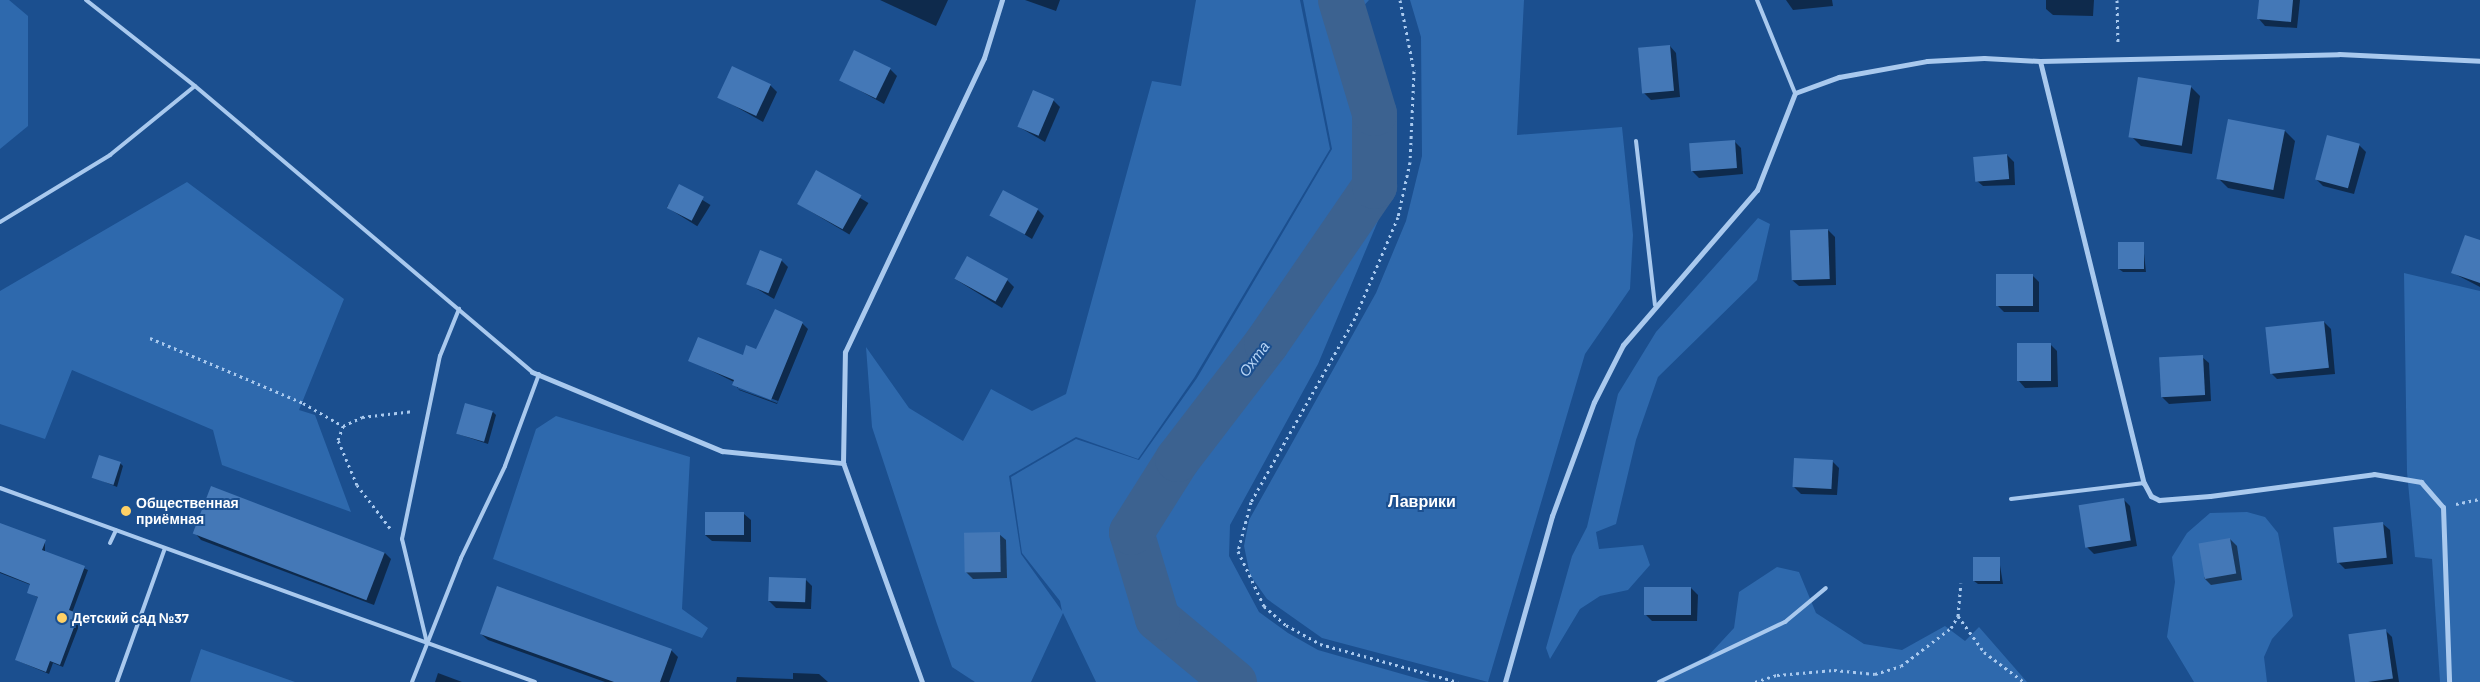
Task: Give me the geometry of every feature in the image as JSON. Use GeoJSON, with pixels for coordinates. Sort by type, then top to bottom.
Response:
{"type":"FeatureCollection","features":[{"type":"Feature","properties":{"kind":"street"},"geometry":{"type":"LineString","coordinates":[[922,682],[843,463],[845,352],[984,58],[1002,0]]}},
{"type":"Feature","properties":{"kind":"street"},"geometry":{"type":"LineString","coordinates":[[1505,682],[1552,516],[1594,402],[1623,345],[1655,305],[1757,190],[1795,93],[1839,77],[1928,61],[2040,61],[2339,54],[2480,61]]}},
{"type":"Feature","properties":{"kind":"street"},"geometry":{"type":"LineString","coordinates":[[2040,61],[2144,483],[2160,500],[2374,474],[2421,482],[2443,507],[2449,682]]}},
{"type":"Feature","properties":{"kind":"street"},"geometry":{"type":"LineString","coordinates":[[532,372],[722,452],[843,463]]}},
{"type":"Feature","properties":{"kind":"lane"},"geometry":{"type":"LineString","coordinates":[[86,0],[195,86],[532,372]]}},
{"type":"Feature","properties":{"kind":"lane"},"geometry":{"type":"LineString","coordinates":[[1757,0],[1795,93]]}},
{"type":"Feature","properties":{"kind":"lane"},"geometry":{"type":"LineString","coordinates":[[0,222],[110,155],[195,86]]}},
{"type":"Feature","properties":{"kind":"lane"},"geometry":{"type":"LineString","coordinates":[[1636,141],[1655,305]]}},
{"type":"Feature","properties":{"kind":"lane"},"geometry":{"type":"LineString","coordinates":[[426,643],[402,538],[440,356],[459,309]]}},
{"type":"Feature","properties":{"kind":"lane"},"geometry":{"type":"LineString","coordinates":[[412,682],[426,643],[506,466],[538,374]]}},
{"type":"Feature","properties":{"kind":"lane"},"geometry":{"type":"LineString","coordinates":[[2011,499],[2144,483]]}},
{"type":"Feature","properties":{"kind":"lane"},"geometry":{"type":"LineString","coordinates":[[0,488],[535,682]]}},
{"type":"Feature","properties":{"kind":"lane"},"geometry":{"type":"LineString","coordinates":[[110,543],[116,530]]}},
{"type":"Feature","properties":{"kind":"lane"},"geometry":{"type":"LineString","coordinates":[[117,682],[165,548]]}},
{"type":"Feature","properties":{"kind":"lane"},"geometry":{"type":"LineString","coordinates":[[1659,682],[1785,622],[1826,588]]}},
{"type":"Feature","properties":{"kind":"path"},"geometry":{"type":"LineString","coordinates":[[1400,0],[1414,70],[1413,119],[1398,217],[1378,272],[1251,502],[1238,551],[1264,606],[1286,625],[1320,644],[1458,682]]}},
{"type":"Feature","properties":{"kind":"path"},"geometry":{"type":"LineString","coordinates":[[2117,0],[2118,59]]}},
{"type":"Feature","properties":{"kind":"path"},"geometry":{"type":"LineString","coordinates":[[150,338],[303,403],[343,426]]}},
{"type":"Feature","properties":{"kind":"path"},"geometry":{"type":"LineString","coordinates":[[402,538],[357,485],[338,440],[343,426],[362,417],[428,408]]}},
{"type":"Feature","properties":{"kind":"path"},"geometry":{"type":"LineString","coordinates":[[2443,507],[2480,499]]}},
{"type":"Feature","properties":{"kind":"path"},"geometry":{"type":"LineString","coordinates":[[1755,682],[1778,675],[1834,670],[1875,674],[1901,666],[1951,628],[1958,616],[1961,583]]}},
{"type":"Feature","properties":{"kind":"path"},"geometry":{"type":"LineString","coordinates":[[1958,616],[1984,652],[2024,682]]}},
{"type":"Feature","properties":{"kind":"shaded area"},"geometry":{"type":"Polygon","coordinates":[[[0,0],[9,0],[28,16],[28,126],[0,149],[0,0]]]}},
{"type":"Feature","properties":{"kind":"shaded area"},"geometry":{"type":"Polygon","coordinates":[[[1196,0],[1300,0],[1330,149],[1194,378],[1138,459],[1076,437],[1009,476],[1021,554],[1062,611],[1060,601],[1022,553],[1011,477],[1076,439],[1139,460],[1197,378],[1332,149],[1303,0],[1369,0],[1360,10],[1391,126],[1391,190],[1318,364],[1230,525],[1229,556],[1259,612],[1288,633],[1318,650],[1430,682],[1096,682],[1063,613],[1031,682],[975,682],[952,667],[937,624],[872,427],[866,347],[909,408],[963,441],[991,389],[1032,411],[1066,394],[1152,81],[1181,86],[1196,0]]]}},
{"type":"Feature","properties":{"kind":"shaded area"},"geometry":{"type":"Polygon","coordinates":[[[1410,0],[1524,0],[1517,135],[1622,127],[1633,235],[1630,289],[1585,354],[1488,682],[1322,638],[1267,599],[1250,575],[1244,546],[1249,520],[1376,293],[1406,221],[1422,156],[1421,37],[1410,0]]]}},
{"type":"Feature","properties":{"kind":"shaded area"},"geometry":{"type":"Polygon","coordinates":[[[187,182],[344,299],[299,410],[315,415],[351,512],[222,465],[213,430],[72,370],[45,439],[0,424],[0,291],[187,182]]]}},
{"type":"Feature","properties":{"kind":"shaded area"},"geometry":{"type":"Polygon","coordinates":[[[1758,218],[1770,224],[1757,280],[1658,377],[1636,440],[1616,524],[1596,532],[1599,549],[1643,545],[1650,565],[1628,590],[1600,596],[1580,609],[1550,659],[1546,648],[1572,556],[1587,527],[1618,394],[1656,332],[1758,218]]]}},
{"type":"Feature","properties":{"kind":"shaded area"},"geometry":{"type":"Polygon","coordinates":[[[2404,273],[2480,291],[2480,682],[2440,682],[2432,559],[2415,557],[2407,472],[2404,273]]]}},
{"type":"Feature","properties":{"kind":"shaded area"},"geometry":{"type":"Polygon","coordinates":[[[556,416],[690,457],[682,609],[708,628],[702,638],[493,559],[536,429],[556,416]]]}},
{"type":"Feature","properties":{"kind":"shaded area"},"geometry":{"type":"Polygon","coordinates":[[[2247,512],[2265,517],[2278,533],[2293,616],[2272,639],[2264,657],[2267,682],[2194,682],[2167,637],[2175,582],[2172,557],[2187,533],[2210,513],[2247,512]]]}},
{"type":"Feature","properties":{"kind":"shaded area"},"geometry":{"type":"Polygon","coordinates":[[[1777,567],[1799,572],[1816,613],[1864,644],[1902,650],[1945,626],[1965,641],[1979,627],[2027,682],[1654,682],[1708,656],[1734,628],[1739,592],[1777,567]]]}},
{"type":"Feature","properties":{"kind":"shaded area"},"geometry":{"type":"Polygon","coordinates":[[[201,649],[295,682],[190,682],[201,649]]]}},
{"type":"Feature","properties":{"kind":"building"},"geometry":{"type":"Polygon","coordinates":[[[2259,0],[2293,0],[2291,22],[2257,19],[2259,0]]]}},
{"type":"Feature","properties":{"kind":"building"},"geometry":{"type":"Polygon","coordinates":[[[1670,45],[1674,91],[1642,94],[1638,48],[1670,45]]]}},
{"type":"Feature","properties":{"kind":"building"},"geometry":{"type":"Polygon","coordinates":[[[854,50],[891,68],[876,99],[839,81],[854,50]]]}},
{"type":"Feature","properties":{"kind":"building"},"geometry":{"type":"Polygon","coordinates":[[[732,66],[771,84],[756,116],[717,98],[732,66]]]}},
{"type":"Feature","properties":{"kind":"building"},"geometry":{"type":"Polygon","coordinates":[[[2138,77],[2191,85],[2182,146],[2128,137],[2138,77]]]}},
{"type":"Feature","properties":{"kind":"building"},"geometry":{"type":"Polygon","coordinates":[[[1033,90],[1054,99],[1039,136],[1017,127],[1033,90]]]}},
{"type":"Feature","properties":{"kind":"building"},"geometry":{"type":"Polygon","coordinates":[[[2228,119],[2285,130],[2273,190],[2216,179],[2228,119]]]}},
{"type":"Feature","properties":{"kind":"building"},"geometry":{"type":"Polygon","coordinates":[[[2327,135],[2360,144],[2348,188],[2315,179],[2327,135]]]}},
{"type":"Feature","properties":{"kind":"building"},"geometry":{"type":"Polygon","coordinates":[[[1735,140],[1737,168],[1691,171],[1689,143],[1735,140]]]}},
{"type":"Feature","properties":{"kind":"building"},"geometry":{"type":"Polygon","coordinates":[[[2007,154],[2009,179],[1975,182],[1973,157],[2007,154]]]}},
{"type":"Feature","properties":{"kind":"building"},"geometry":{"type":"Polygon","coordinates":[[[816,170],[861,195],[843,229],[797,204],[816,170]]]}},
{"type":"Feature","properties":{"kind":"building"},"geometry":{"type":"Polygon","coordinates":[[[679,184],[704,197],[692,221],[667,208],[679,184]]]}},
{"type":"Feature","properties":{"kind":"building"},"geometry":{"type":"Polygon","coordinates":[[[1003,190],[1038,209],[1025,234],[989,216],[1003,190]]]}},
{"type":"Feature","properties":{"kind":"building"},"geometry":{"type":"Polygon","coordinates":[[[1828,229],[1830,279],[1792,280],[1790,230],[1828,229]]]}},
{"type":"Feature","properties":{"kind":"building"},"geometry":{"type":"Polygon","coordinates":[[[2465,235],[2480,240],[2480,283],[2451,273],[2465,235]]]}},
{"type":"Feature","properties":{"kind":"building"},"geometry":{"type":"Polygon","coordinates":[[[2118,242],[2144,242],[2144,269],[2118,269],[2118,242]]]}},
{"type":"Feature","properties":{"kind":"building"},"geometry":{"type":"Polygon","coordinates":[[[760,250],[782,259],[768,293],[746,284],[760,250]]]}},
{"type":"Feature","properties":{"kind":"building"},"geometry":{"type":"Polygon","coordinates":[[[967,256],[1008,279],[996,302],[954,279],[967,256]]]}},
{"type":"Feature","properties":{"kind":"building"},"geometry":{"type":"Polygon","coordinates":[[[1996,274],[2033,274],[2033,306],[1996,306],[1996,274]]]}},
{"type":"Feature","properties":{"kind":"building"},"geometry":{"type":"Polygon","coordinates":[[[775,309],[803,322],[771,400],[732,385],[734,380],[688,361],[698,337],[743,355],[746,345],[756,349],[775,309]]]}},
{"type":"Feature","properties":{"kind":"building"},"geometry":{"type":"Polygon","coordinates":[[[2324,321],[2329,368],[2270,374],[2265,327],[2324,321]]]}},
{"type":"Feature","properties":{"kind":"building"},"geometry":{"type":"Polygon","coordinates":[[[2017,343],[2051,343],[2051,381],[2017,381],[2017,343]]]}},
{"type":"Feature","properties":{"kind":"building"},"geometry":{"type":"Polygon","coordinates":[[[2203,355],[2205,395],[2161,397],[2159,357],[2203,355]]]}},
{"type":"Feature","properties":{"kind":"building"},"geometry":{"type":"Polygon","coordinates":[[[465,403],[493,411],[484,442],[456,434],[465,403]]]}},
{"type":"Feature","properties":{"kind":"building"},"geometry":{"type":"Polygon","coordinates":[[[99,455],[121,462],[113,485],[92,478],[99,455]]]}},
{"type":"Feature","properties":{"kind":"building"},"geometry":{"type":"Polygon","coordinates":[[[1794,458],[1833,460],[1831,489],[1792,487],[1794,458]]]}},
{"type":"Feature","properties":{"kind":"building"},"geometry":{"type":"Polygon","coordinates":[[[211,486],[385,553],[366,600],[193,534],[211,486]]]}},
{"type":"Feature","properties":{"kind":"building"},"geometry":{"type":"Polygon","coordinates":[[[2124,498],[2131,540],[2085,548],[2079,505],[2124,498]]]}},
{"type":"Feature","properties":{"kind":"building"},"geometry":{"type":"Polygon","coordinates":[[[705,512],[744,512],[744,535],[705,535],[705,512]]]}},
{"type":"Feature","properties":{"kind":"building"},"geometry":{"type":"Polygon","coordinates":[[[2383,522],[2387,558],[2337,563],[2333,527],[2383,522]]]}},
{"type":"Feature","properties":{"kind":"building"},"geometry":{"type":"Polygon","coordinates":[[[0,523],[46,540],[42,550],[85,566],[69,610],[79,614],[60,665],[50,661],[46,672],[15,660],[38,597],[27,593],[30,584],[0,572],[0,523]]]}},
{"type":"Feature","properties":{"kind":"building"},"geometry":{"type":"Polygon","coordinates":[[[1000,532],[1001,572],[965,573],[964,533],[1000,532]]]}},
{"type":"Feature","properties":{"kind":"building"},"geometry":{"type":"Polygon","coordinates":[[[2230,538],[2236,573],[2205,579],[2198,544],[2230,538]]]}},
{"type":"Feature","properties":{"kind":"building"},"geometry":{"type":"Polygon","coordinates":[[[1973,557],[2000,557],[2000,581],[1973,581],[1973,557]]]}},
{"type":"Feature","properties":{"kind":"building"},"geometry":{"type":"Polygon","coordinates":[[[769,577],[806,578],[805,602],[768,601],[769,577]]]}},
{"type":"Feature","properties":{"kind":"building"},"geometry":{"type":"Polygon","coordinates":[[[497,586],[672,649],[660,682],[614,682],[480,634],[497,586]]]}},
{"type":"Feature","properties":{"kind":"building"},"geometry":{"type":"Polygon","coordinates":[[[1644,587],[1691,587],[1691,615],[1644,615],[1644,587]]]}},
{"type":"Feature","properties":{"kind":"building"},"geometry":{"type":"Polygon","coordinates":[[[2386,629],[2393,679],[2355,682],[2348,634],[2386,629]]]}},
{"type":"Feature","properties":{"kind":"waterway","name":"Охта"},"geometry":{"type":"LineString","coordinates":[[1234,682],[1157,618],[1131,532],[1177,459],[1266,343],[1374,186],[1374,113],[1340,0]]}},
{"type":"Feature","properties":{"kind":"place","name":"Общественная приёмная"},"geometry":{"type":"Point","coordinates":[126,511]}},
{"type":"Feature","properties":{"kind":"place","name":"Детский сад №37"},"geometry":{"type":"Point","coordinates":[62,618]}},
{"type":"Feature","properties":{"kind":"district","name":"Лаврики"},"geometry":{"type":"Point","coordinates":[1422,501]}}]}
